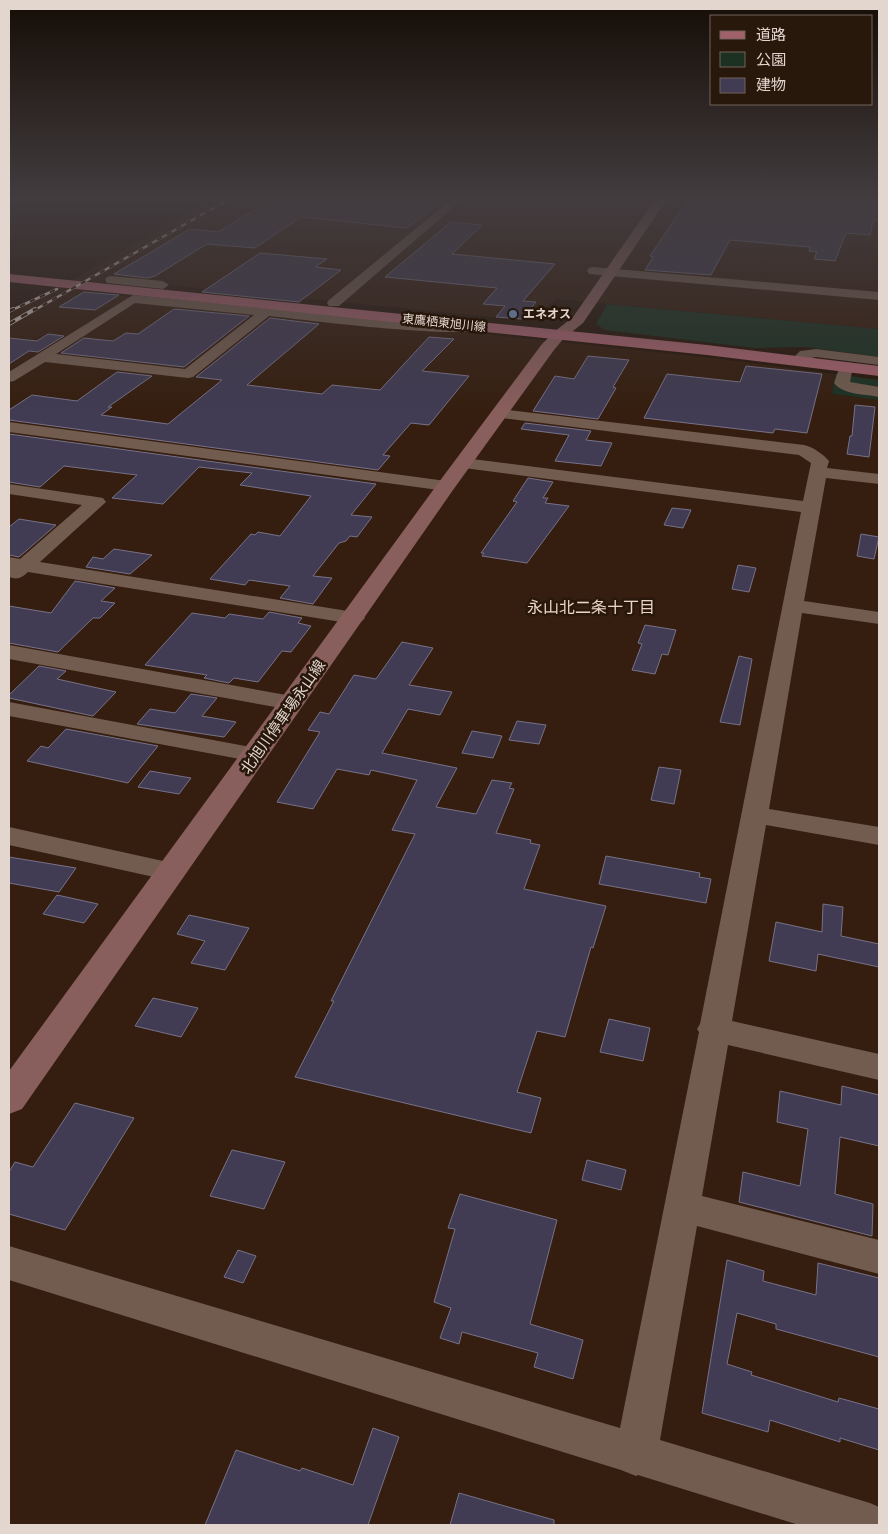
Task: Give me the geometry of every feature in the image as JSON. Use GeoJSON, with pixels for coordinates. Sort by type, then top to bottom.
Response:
{"type":"FeatureCollection","features":[{"type":"Feature","properties":{"kind":"main road"},"geometry":{"type":"LineString","coordinates":[[590,275],[594,270]]}},
{"type":"Feature","properties":{"kind":"main road","name":"北旭川停車場永山線"},"geometry":{"type":"LineString","coordinates":[[9,1100],[354,618],[446,486],[500,414],[559,327],[578,320],[613,270]]}},
{"type":"Feature","properties":{"kind":"main road","name":"東鷹栖東旭川線"},"geometry":{"type":"LineString","coordinates":[[9,278],[480,327],[559,327],[879,371]]}},
{"type":"Feature","properties":{"kind":"street"},"geometry":{"type":"LineString","coordinates":[[334,303],[374,270]]}},
{"type":"Feature","properties":{"kind":"street"},"geometry":{"type":"LineString","coordinates":[[590,275],[611,273],[879,296]]}},
{"type":"Feature","properties":{"kind":"street"},"geometry":{"type":"LineString","coordinates":[[110,280],[454,316],[480,327]]}},
{"type":"Feature","properties":{"kind":"street"},"geometry":{"type":"LineString","coordinates":[[9,378],[133,299],[437,329],[480,327]]}},
{"type":"Feature","properties":{"kind":"street"},"geometry":{"type":"LineString","coordinates":[[42,357],[188,374],[265,312]]}},
{"type":"Feature","properties":{"kind":"street"},"geometry":{"type":"LineString","coordinates":[[797,360],[805,354],[816,353],[879,361]]}},
{"type":"Feature","properties":{"kind":"street"},"geometry":{"type":"LineString","coordinates":[[846,366],[842,383],[845,386],[879,392]]}},
{"type":"Feature","properties":{"kind":"street"},"geometry":{"type":"LineString","coordinates":[[500,414],[804,450],[820,460],[820,472],[754,815],[636,1455]]}},
{"type":"Feature","properties":{"kind":"street"},"geometry":{"type":"LineString","coordinates":[[9,427],[446,486]]}},
{"type":"Feature","properties":{"kind":"street"},"geometry":{"type":"LineString","coordinates":[[464,463],[812,508]]}},
{"type":"Feature","properties":{"kind":"street"},"geometry":{"type":"LineString","coordinates":[[820,472],[879,479]]}},
{"type":"Feature","properties":{"kind":"street"},"geometry":{"type":"LineString","coordinates":[[9,489],[97,502],[14,568]]}},
{"type":"Feature","properties":{"kind":"street"},"geometry":{"type":"LineString","coordinates":[[14,568],[354,618]]}},
{"type":"Feature","properties":{"kind":"street"},"geometry":{"type":"LineString","coordinates":[[794,606],[879,618]]}},
{"type":"Feature","properties":{"kind":"street"},"geometry":{"type":"LineString","coordinates":[[9,652],[292,703]]}},
{"type":"Feature","properties":{"kind":"street"},"geometry":{"type":"LineString","coordinates":[[9,709],[256,755]]}},
{"type":"Feature","properties":{"kind":"street"},"geometry":{"type":"LineString","coordinates":[[754,815],[879,836]]}},
{"type":"Feature","properties":{"kind":"street"},"geometry":{"type":"LineString","coordinates":[[9,836],[172,872]]}},
{"type":"Feature","properties":{"kind":"street"},"geometry":{"type":"LineString","coordinates":[[714,1029],[879,1067]]}},
{"type":"Feature","properties":{"kind":"street"},"geometry":{"type":"LineString","coordinates":[[681,1206],[879,1257]]}},
{"type":"Feature","properties":{"kind":"street"},"geometry":{"type":"LineString","coordinates":[[9,1263],[870,1525]]}},
{"type":"Feature","properties":{"kind":"shaded area"},"geometry":{"type":"Polygon","coordinates":[[[90,270],[879,270],[879,329],[555,299],[533,321],[108,279],[85,292],[712,358],[835,374],[832,394],[879,400],[879,1525],[9,1525],[9,315],[90,270]]]}},
{"type":"Feature","properties":{"kind":"green space"},"geometry":{"type":"Polygon","coordinates":[[[607,304],[879,329],[879,357],[806,347],[755,348],[605,330],[596,324],[607,304]]]}},
{"type":"Feature","properties":{"kind":"green space"},"geometry":{"type":"Polygon","coordinates":[[[835,374],[879,380],[879,400],[832,394],[835,374]]]}},
{"type":"Feature","properties":{"kind":"building"},"geometry":{"type":"Polygon","coordinates":[[[121,270],[165,270],[155,276],[147,278],[114,274],[121,270]]]}},
{"type":"Feature","properties":{"kind":"building"},"geometry":{"type":"Polygon","coordinates":[[[235,270],[341,270],[299,302],[202,292],[235,270]]]}},
{"type":"Feature","properties":{"kind":"building"},"geometry":{"type":"Polygon","coordinates":[[[394,270],[550,270],[523,301],[536,302],[522,319],[496,317],[505,306],[483,304],[497,288],[385,277],[394,270]]]}},
{"type":"Feature","properties":{"kind":"building"},"geometry":{"type":"Polygon","coordinates":[[[645,270],[714,270],[711,275],[645,270]]]}},
{"type":"Feature","properties":{"kind":"building"},"geometry":{"type":"Polygon","coordinates":[[[84,292],[119,295],[95,310],[59,307],[84,292]]]}},
{"type":"Feature","properties":{"kind":"building"},"geometry":{"type":"Polygon","coordinates":[[[174,309],[249,316],[184,367],[61,353],[84,338],[113,341],[126,333],[138,334],[174,309]]]}},
{"type":"Feature","properties":{"kind":"building"},"geometry":{"type":"Polygon","coordinates":[[[270,318],[319,324],[247,385],[322,394],[332,385],[380,390],[429,337],[454,339],[422,371],[469,376],[429,425],[411,423],[383,455],[390,456],[378,470],[9,420],[9,410],[32,395],[77,401],[117,372],[152,376],[108,407],[112,407],[101,415],[168,424],[222,380],[196,377],[270,318]]]}},
{"type":"Feature","properties":{"kind":"building"},"geometry":{"type":"Polygon","coordinates":[[[48,334],[64,336],[38,352],[29,351],[9,364],[9,338],[37,341],[48,334]]]}},
{"type":"Feature","properties":{"kind":"building"},"geometry":{"type":"Polygon","coordinates":[[[588,356],[629,360],[613,387],[616,388],[598,419],[533,411],[555,376],[574,379],[588,356]]]}},
{"type":"Feature","properties":{"kind":"building"},"geometry":{"type":"Polygon","coordinates":[[[746,366],[822,374],[807,433],[775,429],[773,433],[644,418],[667,374],[740,382],[746,366]]]}},
{"type":"Feature","properties":{"kind":"building"},"geometry":{"type":"Polygon","coordinates":[[[855,405],[875,407],[869,457],[847,454],[850,436],[852,436],[855,405]]]}},
{"type":"Feature","properties":{"kind":"building"},"geometry":{"type":"Polygon","coordinates":[[[525,423],[591,431],[586,440],[612,443],[601,466],[555,461],[569,435],[521,429],[525,423]]]}},
{"type":"Feature","properties":{"kind":"building"},"geometry":{"type":"Polygon","coordinates":[[[9,434],[376,484],[351,515],[372,517],[357,537],[350,536],[346,541],[339,543],[313,576],[332,578],[313,604],[280,598],[290,586],[249,580],[245,585],[210,579],[251,534],[255,535],[258,532],[280,536],[311,496],[240,485],[252,473],[199,467],[163,504],[112,498],[137,475],[64,466],[40,487],[9,482],[9,434]]]}},
{"type":"Feature","properties":{"kind":"building"},"geometry":{"type":"Polygon","coordinates":[[[528,478],[553,482],[543,498],[548,498],[545,503],[569,506],[527,563],[482,556],[484,553],[481,553],[517,502],[513,501],[528,478]]]}},
{"type":"Feature","properties":{"kind":"building"},"geometry":{"type":"Polygon","coordinates":[[[672,508],[691,510],[683,528],[664,525],[672,508]]]}},
{"type":"Feature","properties":{"kind":"building"},"geometry":{"type":"Polygon","coordinates":[[[19,519],[56,525],[19,557],[9,555],[9,527],[19,519]]]}},
{"type":"Feature","properties":{"kind":"building"},"geometry":{"type":"Polygon","coordinates":[[[861,534],[879,537],[874,559],[857,556],[861,534]]]}},
{"type":"Feature","properties":{"kind":"building"},"geometry":{"type":"Polygon","coordinates":[[[114,549],[152,555],[130,574],[86,567],[93,557],[103,559],[114,549]]]}},
{"type":"Feature","properties":{"kind":"building"},"geometry":{"type":"Polygon","coordinates":[[[738,565],[756,568],[749,592],[732,589],[738,565]]]}},
{"type":"Feature","properties":{"kind":"building"},"geometry":{"type":"Polygon","coordinates":[[[75,581],[115,588],[101,601],[115,603],[100,618],[93,618],[58,652],[9,643],[9,606],[51,613],[75,581]]]}},
{"type":"Feature","properties":{"kind":"building"},"geometry":{"type":"Polygon","coordinates":[[[269,612],[302,618],[298,623],[311,626],[291,652],[282,651],[258,682],[234,678],[229,683],[204,678],[207,675],[145,665],[192,613],[225,618],[229,614],[263,619],[269,612]]]}},
{"type":"Feature","properties":{"kind":"building"},"geometry":{"type":"Polygon","coordinates":[[[645,625],[676,630],[668,655],[662,654],[655,674],[632,670],[642,644],[638,643],[645,625]]]}},
{"type":"Feature","properties":{"kind":"building"},"geometry":{"type":"Polygon","coordinates":[[[402,642],[433,648],[409,685],[452,692],[440,715],[408,709],[382,753],[457,768],[436,807],[476,814],[492,780],[512,783],[509,788],[514,789],[496,833],[531,840],[530,843],[540,845],[524,889],[606,906],[593,948],[591,947],[565,1037],[537,1031],[517,1092],[541,1098],[531,1133],[295,1077],[415,834],[392,830],[417,780],[371,770],[369,775],[337,769],[313,809],[277,802],[320,732],[308,730],[320,712],[329,714],[354,675],[376,679],[402,642]]]}},
{"type":"Feature","properties":{"kind":"building"},"geometry":{"type":"Polygon","coordinates":[[[739,656],[752,659],[740,725],[720,722],[739,656]]]}},
{"type":"Feature","properties":{"kind":"building"},"geometry":{"type":"Polygon","coordinates":[[[39,666],[66,671],[57,679],[116,692],[93,716],[9,698],[9,695],[39,666]]]}},
{"type":"Feature","properties":{"kind":"building"},"geometry":{"type":"Polygon","coordinates":[[[191,694],[217,698],[202,716],[236,722],[224,737],[137,724],[150,709],[175,713],[191,694]]]}},
{"type":"Feature","properties":{"kind":"building"},"geometry":{"type":"Polygon","coordinates":[[[517,721],[546,725],[539,744],[509,740],[517,721]]]}},
{"type":"Feature","properties":{"kind":"building"},"geometry":{"type":"Polygon","coordinates":[[[66,729],[158,746],[128,783],[27,761],[41,746],[48,748],[66,729]]]}},
{"type":"Feature","properties":{"kind":"building"},"geometry":{"type":"Polygon","coordinates":[[[472,731],[502,736],[493,758],[462,753],[472,731]]]}},
{"type":"Feature","properties":{"kind":"building"},"geometry":{"type":"Polygon","coordinates":[[[659,767],[681,770],[674,804],[651,800],[659,767]]]}},
{"type":"Feature","properties":{"kind":"building"},"geometry":{"type":"Polygon","coordinates":[[[150,771],[191,778],[179,794],[138,787],[150,771]]]}},
{"type":"Feature","properties":{"kind":"building"},"geometry":{"type":"Polygon","coordinates":[[[606,856],[700,873],[699,877],[711,879],[706,903],[599,884],[606,856]]]}},
{"type":"Feature","properties":{"kind":"building"},"geometry":{"type":"Polygon","coordinates":[[[9,857],[76,868],[59,892],[9,883],[9,857]]]}},
{"type":"Feature","properties":{"kind":"building"},"geometry":{"type":"Polygon","coordinates":[[[57,895],[98,904],[84,923],[43,914],[57,895]]]}},
{"type":"Feature","properties":{"kind":"building"},"geometry":{"type":"Polygon","coordinates":[[[823,904],[843,907],[841,936],[879,944],[879,967],[818,954],[816,971],[769,961],[776,922],[822,932],[823,904]]]}},
{"type":"Feature","properties":{"kind":"building"},"geometry":{"type":"Polygon","coordinates":[[[189,915],[249,928],[225,970],[191,963],[205,941],[177,934],[189,915]]]}},
{"type":"Feature","properties":{"kind":"building"},"geometry":{"type":"Polygon","coordinates":[[[153,998],[198,1008],[181,1037],[135,1026],[153,998]]]}},
{"type":"Feature","properties":{"kind":"building"},"geometry":{"type":"Polygon","coordinates":[[[609,1019],[650,1028],[643,1061],[600,1052],[609,1019]]]}},
{"type":"Feature","properties":{"kind":"building"},"geometry":{"type":"Polygon","coordinates":[[[842,1086],[879,1095],[879,1146],[840,1137],[835,1194],[873,1204],[872,1236],[739,1202],[743,1172],[800,1186],[808,1129],[777,1122],[780,1091],[841,1105],[842,1086]]]}},
{"type":"Feature","properties":{"kind":"building"},"geometry":{"type":"Polygon","coordinates":[[[75,1103],[134,1118],[65,1230],[9,1214],[9,1172],[15,1162],[33,1167],[75,1103]]]}},
{"type":"Feature","properties":{"kind":"building"},"geometry":{"type":"Polygon","coordinates":[[[232,1150],[285,1162],[264,1209],[210,1196],[232,1150]]]}},
{"type":"Feature","properties":{"kind":"building"},"geometry":{"type":"Polygon","coordinates":[[[587,1160],[626,1170],[621,1190],[582,1180],[587,1160]]]}},
{"type":"Feature","properties":{"kind":"building"},"geometry":{"type":"Polygon","coordinates":[[[460,1194],[557,1220],[530,1324],[583,1340],[573,1379],[534,1367],[538,1353],[462,1332],[459,1344],[440,1338],[451,1308],[434,1302],[455,1229],[448,1228],[460,1194]]]}},
{"type":"Feature","properties":{"kind":"building"},"geometry":{"type":"Polygon","coordinates":[[[238,1250],[256,1256],[243,1283],[224,1277],[238,1250]]]}},
{"type":"Feature","properties":{"kind":"building"},"geometry":{"type":"Polygon","coordinates":[[[727,1260],[764,1271],[763,1281],[816,1295],[818,1263],[879,1278],[879,1357],[776,1329],[776,1324],[737,1313],[727,1364],[752,1372],[751,1375],[838,1402],[839,1398],[879,1409],[879,1450],[840,1438],[840,1442],[770,1420],[768,1432],[702,1413],[727,1260]]]}},
{"type":"Feature","properties":{"kind":"building"},"geometry":{"type":"Polygon","coordinates":[[[373,1428],[399,1437],[368,1525],[205,1525],[236,1450],[300,1471],[302,1468],[353,1485],[373,1428]]]}},
{"type":"Feature","properties":{"kind":"building"},"geometry":{"type":"Polygon","coordinates":[[[459,1493],[554,1520],[554,1525],[450,1525],[459,1493]]]}},
{"type":"Feature","properties":{"kind":"railway"},"geometry":{"type":"LineString","coordinates":[[33,311],[106,270]]}},
{"type":"Feature","properties":{"kind":"railway"},"geometry":{"type":"LineString","coordinates":[[10,311],[57,289]]}},
{"type":"Feature","properties":{"kind":"railway"},"geometry":{"type":"LineString","coordinates":[[9,311],[13,309]]}},
{"type":"Feature","properties":{"kind":"railway"},"geometry":{"type":"LineString","coordinates":[[9,324],[35,309]]}},
{"type":"Feature","properties":{"kind":"place","name":"エネオス"},"geometry":{"type":"Point","coordinates":[513,314]}},
{"type":"Feature","properties":{"kind":"district","name":"永山北二条十丁目"},"geometry":{"type":"Point","coordinates":[591,607]}}]}
